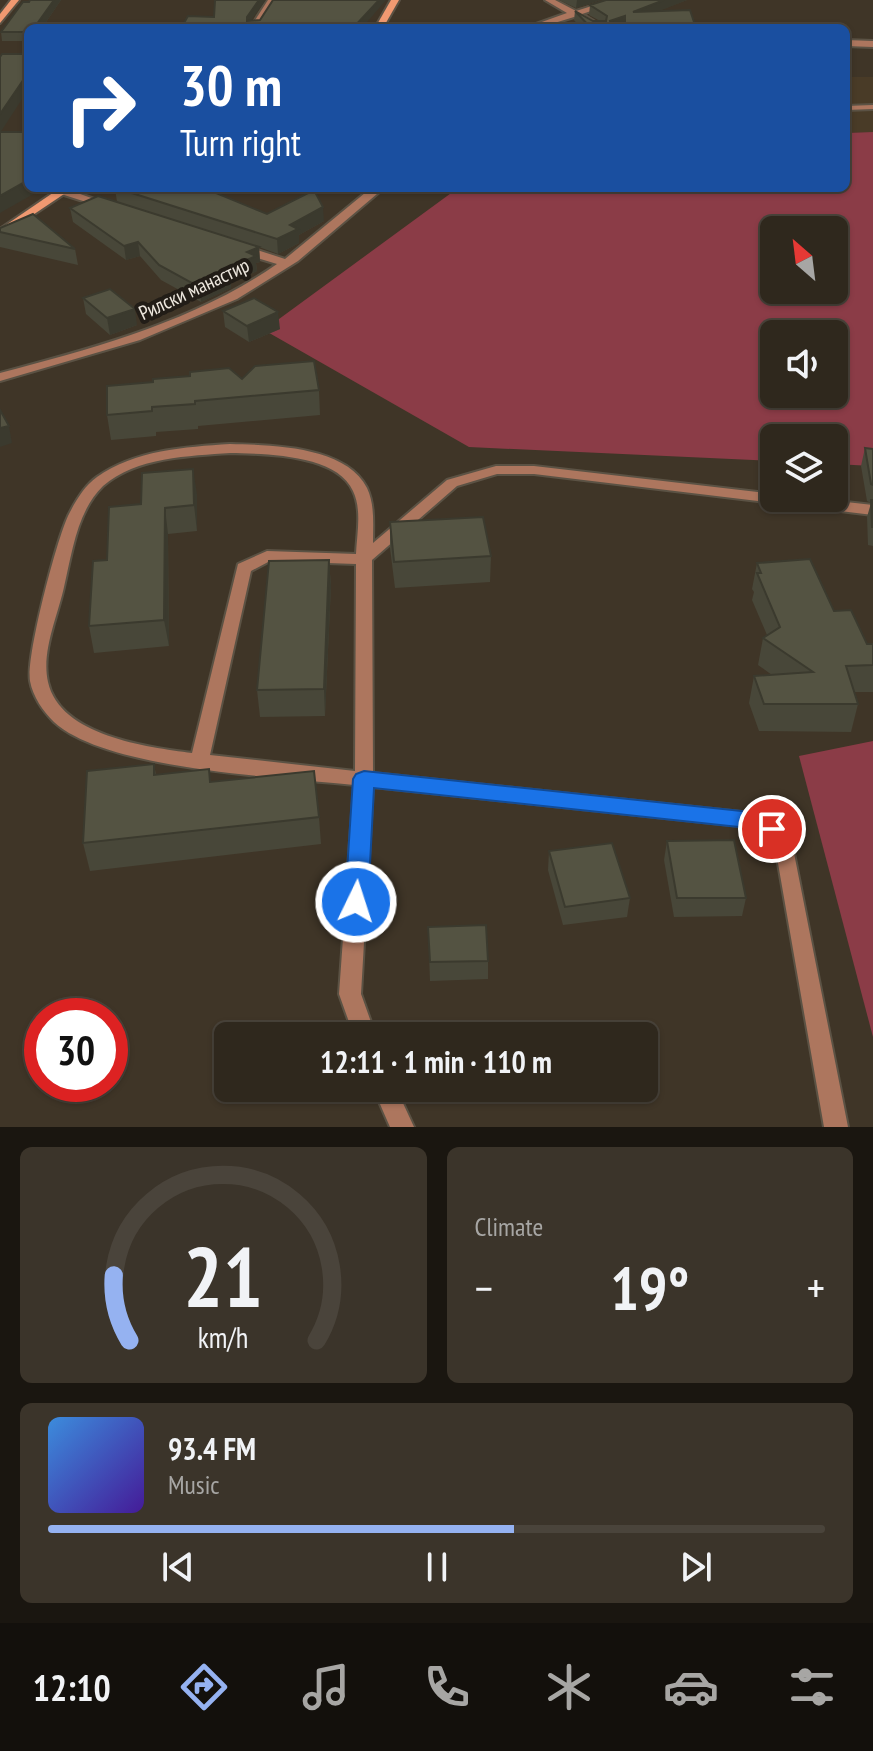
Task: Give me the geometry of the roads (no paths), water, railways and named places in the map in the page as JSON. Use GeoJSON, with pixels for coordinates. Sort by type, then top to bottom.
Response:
{"type":"FeatureCollection","features":[{"type":"Feature","properties":{"kind":"street"},"geometry":{"type":"LineString","coordinates":[[0,20],[15,0]]}},
{"type":"Feature","properties":{"kind":"street"},"geometry":{"type":"LineString","coordinates":[[257,24],[272,0]]}},
{"type":"Feature","properties":{"kind":"street"},"geometry":{"type":"LineString","coordinates":[[381,24],[395,0]]}},
{"type":"Feature","properties":{"kind":"street"},"geometry":{"type":"LineString","coordinates":[[549,0],[593,24]]}},
{"type":"Feature","properties":{"kind":"street"},"geometry":{"type":"LineString","coordinates":[[543,24],[620,0]]}},
{"type":"Feature","properties":{"kind":"street"},"geometry":{"type":"LineString","coordinates":[[850,43],[873,44]]}},
{"type":"Feature","properties":{"kind":"street"},"geometry":{"type":"LineString","coordinates":[[0,234],[60,192]]}},
{"type":"Feature","properties":{"kind":"street"},"geometry":{"type":"LineString","coordinates":[[72,192],[122,210]]}},
{"type":"Feature","properties":{"kind":"street","name":"Рилски манастир"},"geometry":{"type":"LineString","coordinates":[[0,377],[114,346],[167,326],[264,279],[373,192]]}},
{"type":"Feature","properties":{"kind":"street"},"geometry":{"type":"LineString","coordinates":[[225,244],[285,263]]}},
{"type":"Feature","properties":{"kind":"street"},"geometry":{"type":"LineString","coordinates":[[360,1022],[350,994],[364,779],[365,496],[342,466],[318,456],[290,450],[189,450],[153,456],[126,465],[100,481],[72,519],[42,646],[39,683],[50,705],[75,730],[144,754],[364,779],[751,820],[772,829],[784,843],[836,1127]]}},
{"type":"Feature","properties":{"kind":"street"},"geometry":{"type":"LineString","coordinates":[[199,761],[244,568],[267,556],[364,559],[452,483],[496,470],[534,470],[873,510]]}},
{"type":"Feature","properties":{"kind":"street"},"geometry":{"type":"LineString","coordinates":[[390,1102],[402,1127]]}},
{"type":"Feature","properties":{"kind":"lane"},"geometry":{"type":"LineString","coordinates":[[850,108],[873,107]]}}]}
